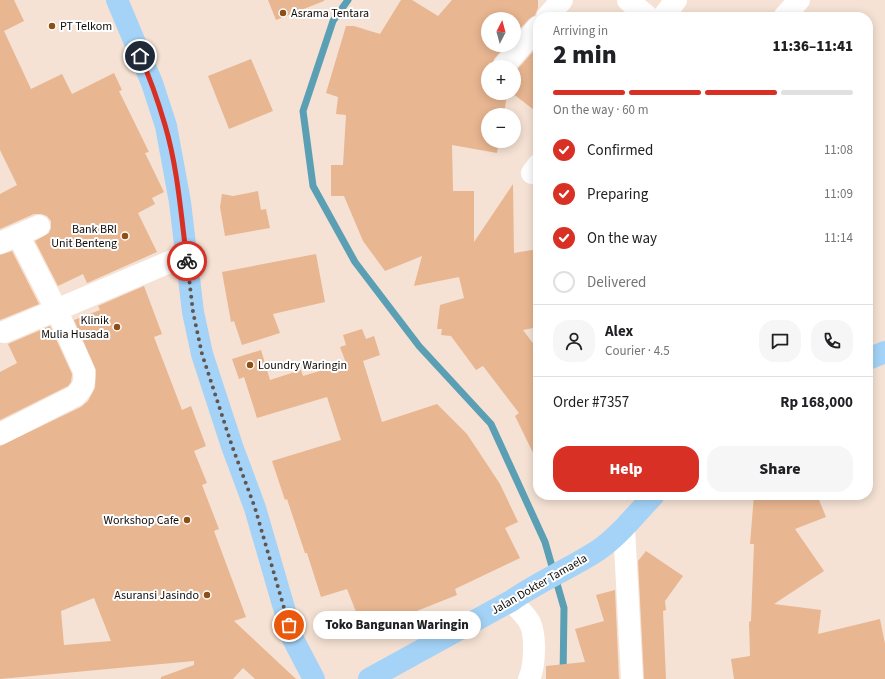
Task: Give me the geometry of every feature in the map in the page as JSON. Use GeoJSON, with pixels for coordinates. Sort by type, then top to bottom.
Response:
{"type":"FeatureCollection","features":[{"type":"Feature","properties":{"kind":"main road"},"geometry":{"type":"LineString","coordinates":[[117,0],[152,84],[166,126],[180,202],[193,312],[210,380],[255,508],[294,639],[314,679]]}},
{"type":"Feature","properties":{"kind":"main road"},"geometry":{"type":"LineString","coordinates":[[873,357],[885,352]]}},
{"type":"Feature","properties":{"kind":"main road","name":"Jalan Dokter Tamaela"},"geometry":{"type":"LineString","coordinates":[[368,679],[598,551],[649,500]]}},
{"type":"Feature","properties":{"kind":"street"},"geometry":{"type":"LineString","coordinates":[[551,12],[562,0]]}},
{"type":"Feature","properties":{"kind":"street"},"geometry":{"type":"LineString","coordinates":[[628,0],[642,12]]}},
{"type":"Feature","properties":{"kind":"street"},"geometry":{"type":"LineString","coordinates":[[667,12],[676,0]]}},
{"type":"Feature","properties":{"kind":"street"},"geometry":{"type":"LineString","coordinates":[[788,12],[798,0]]}},
{"type":"Feature","properties":{"kind":"street"},"geometry":{"type":"LineString","coordinates":[[509,60],[533,33]]}},
{"type":"Feature","properties":{"kind":"street"},"geometry":{"type":"LineString","coordinates":[[0,434],[75,396],[82,390],[85,381],[84,371],[56,309],[9,239],[39,226]]}},
{"type":"Feature","properties":{"kind":"street"},"geometry":{"type":"LineString","coordinates":[[4,332],[186,255]]}},
{"type":"Feature","properties":{"kind":"street"},"geometry":{"type":"LineString","coordinates":[[624,526],[632,679]]}},
{"type":"Feature","properties":{"kind":"street"},"geometry":{"type":"LineString","coordinates":[[520,595],[530,623],[534,650],[532,672],[529,679]]}},
{"type":"Feature","properties":{"kind":"building"},"geometry":{"type":"Polygon","coordinates":[[[0,0],[14,0],[24,21],[4,31],[31,89],[62,74],[72,94],[114,73],[122,90],[119,91],[149,152],[145,153],[164,192],[152,198],[155,204],[138,213],[157,252],[87,283],[83,274],[58,286],[35,241],[49,233],[51,221],[47,216],[34,214],[0,229],[0,194],[17,185],[0,150],[0,0]]]}},
{"type":"Feature","properties":{"kind":"building","name":"Asrama Tentara"},"geometry":{"type":"Polygon","coordinates":[[[268,0],[324,0],[324,1],[276,20],[268,0]]]}},
{"type":"Feature","properties":{"kind":"building"},"geometry":{"type":"Polygon","coordinates":[[[401,0],[412,0],[438,16],[452,0],[538,0],[536,12],[533,12],[533,16],[521,28],[521,12],[481,12],[481,52],[500,52],[494,60],[481,60],[481,100],[506,100],[505,108],[481,108],[481,148],[498,148],[497,153],[452,145],[453,191],[474,191],[474,242],[513,184],[514,253],[533,250],[533,328],[523,330],[533,343],[533,453],[515,416],[519,413],[483,366],[476,370],[451,336],[441,335],[442,329],[437,329],[440,305],[464,298],[459,277],[414,286],[422,256],[385,271],[363,241],[344,196],[331,196],[331,165],[343,165],[346,115],[336,114],[338,97],[326,93],[346,26],[354,26],[380,34],[401,0]]]}},
{"type":"Feature","properties":{"kind":"building"},"geometry":{"type":"Polygon","coordinates":[[[533,52],[533,109],[521,100],[521,65],[533,52]]]}},
{"type":"Feature","properties":{"kind":"building"},"geometry":{"type":"Polygon","coordinates":[[[251,59],[273,111],[229,129],[208,76],[251,59]]]}},
{"type":"Feature","properties":{"kind":"building"},"geometry":{"type":"Polygon","coordinates":[[[258,191],[261,210],[266,209],[270,228],[225,236],[220,207],[222,194],[233,196],[258,191]]]}},
{"type":"Feature","properties":{"kind":"building"},"geometry":{"type":"Polygon","coordinates":[[[12,251],[39,304],[0,320],[0,255],[12,251]]]}},
{"type":"Feature","properties":{"kind":"building"},"geometry":{"type":"Polygon","coordinates":[[[316,254],[325,302],[273,314],[280,333],[242,345],[234,321],[231,322],[222,272],[316,254]]]}},
{"type":"Feature","properties":{"kind":"building"},"geometry":{"type":"Polygon","coordinates":[[[144,286],[162,334],[154,337],[182,410],[191,406],[206,446],[194,451],[207,483],[202,485],[219,529],[214,531],[246,617],[234,621],[296,679],[255,679],[243,668],[233,679],[161,679],[161,677],[194,665],[194,661],[0,679],[0,446],[81,407],[88,401],[95,388],[96,370],[74,320],[100,310],[98,306],[144,286]],[[94,598],[61,611],[64,645],[111,641],[94,598]]]}},
{"type":"Feature","properties":{"kind":"building"},"geometry":{"type":"Polygon","coordinates":[[[50,326],[72,374],[71,382],[68,386],[0,420],[0,372],[17,363],[8,344],[50,326]]]}},
{"type":"Feature","properties":{"kind":"building"},"geometry":{"type":"Polygon","coordinates":[[[362,329],[366,339],[374,336],[380,355],[363,361],[382,422],[437,404],[467,434],[500,484],[518,522],[505,528],[520,558],[455,589],[457,595],[364,632],[347,589],[321,597],[307,553],[305,553],[287,499],[285,500],[272,461],[341,440],[327,397],[257,418],[244,377],[239,379],[232,359],[261,350],[270,380],[301,370],[303,376],[346,363],[340,347],[346,345],[343,335],[362,329]]]}},
{"type":"Feature","properties":{"kind":"building"},"geometry":{"type":"Polygon","coordinates":[[[754,500],[819,500],[826,517],[795,529],[824,571],[774,604],[821,610],[818,634],[880,619],[885,644],[885,679],[734,679],[731,659],[750,656],[749,622],[751,621],[754,544],[750,544],[754,500]]]}},
{"type":"Feature","properties":{"kind":"building"},"geometry":{"type":"Polygon","coordinates":[[[646,551],[683,576],[665,601],[666,610],[663,611],[666,679],[644,679],[638,561],[646,551]]]}},
{"type":"Feature","properties":{"kind":"building"},"geometry":{"type":"Polygon","coordinates":[[[615,590],[619,679],[546,679],[546,666],[585,662],[575,629],[604,621],[596,595],[615,590]]]}},
{"type":"Feature","properties":{"kind":"waterway"},"geometry":{"type":"LineString","coordinates":[[348,0],[333,21],[303,111],[313,186],[355,262],[419,346],[491,424],[545,542],[564,608],[563,679]]}},
{"type":"Feature","properties":{"kind":"way so far"},"geometry":{"type":"LineString","coordinates":[[187,261],[193,312],[202,354],[232,446],[255,508],[289,625]]}},
{"type":"Feature","properties":{"kind":"place","name":"Asrama Tentara"},"geometry":{"type":"Point","coordinates":[283,13]}},
{"type":"Feature","properties":{"kind":"place","name":"PT Telkom"},"geometry":{"type":"Point","coordinates":[52,26]}},
{"type":"Feature","properties":{"kind":"place","name":"Bank BRI Unit Benteng"},"geometry":{"type":"Point","coordinates":[125,236]}},
{"type":"Feature","properties":{"kind":"place","name":"Klinik Mulia Husada"},"geometry":{"type":"Point","coordinates":[117,327]}},
{"type":"Feature","properties":{"kind":"place","name":"Loundry Waringin"},"geometry":{"type":"Point","coordinates":[250,365]}},
{"type":"Feature","properties":{"kind":"place","name":"Workshop Cafe"},"geometry":{"type":"Point","coordinates":[187,520]}},
{"type":"Feature","properties":{"kind":"place","name":"Asuransi Jasindo"},"geometry":{"type":"Point","coordinates":[207,595]}},
{"type":"Feature","properties":{"kind":"place","name":"Toko Bangunan Waringin"},"geometry":{"type":"Point","coordinates":[289,625]}},
{"type":"Feature","properties":{"kind":"route"},"geometry":{"type":"LineString","coordinates":[[140,56],[152,84],[166,126],[180,202],[187,261]]}}]}
